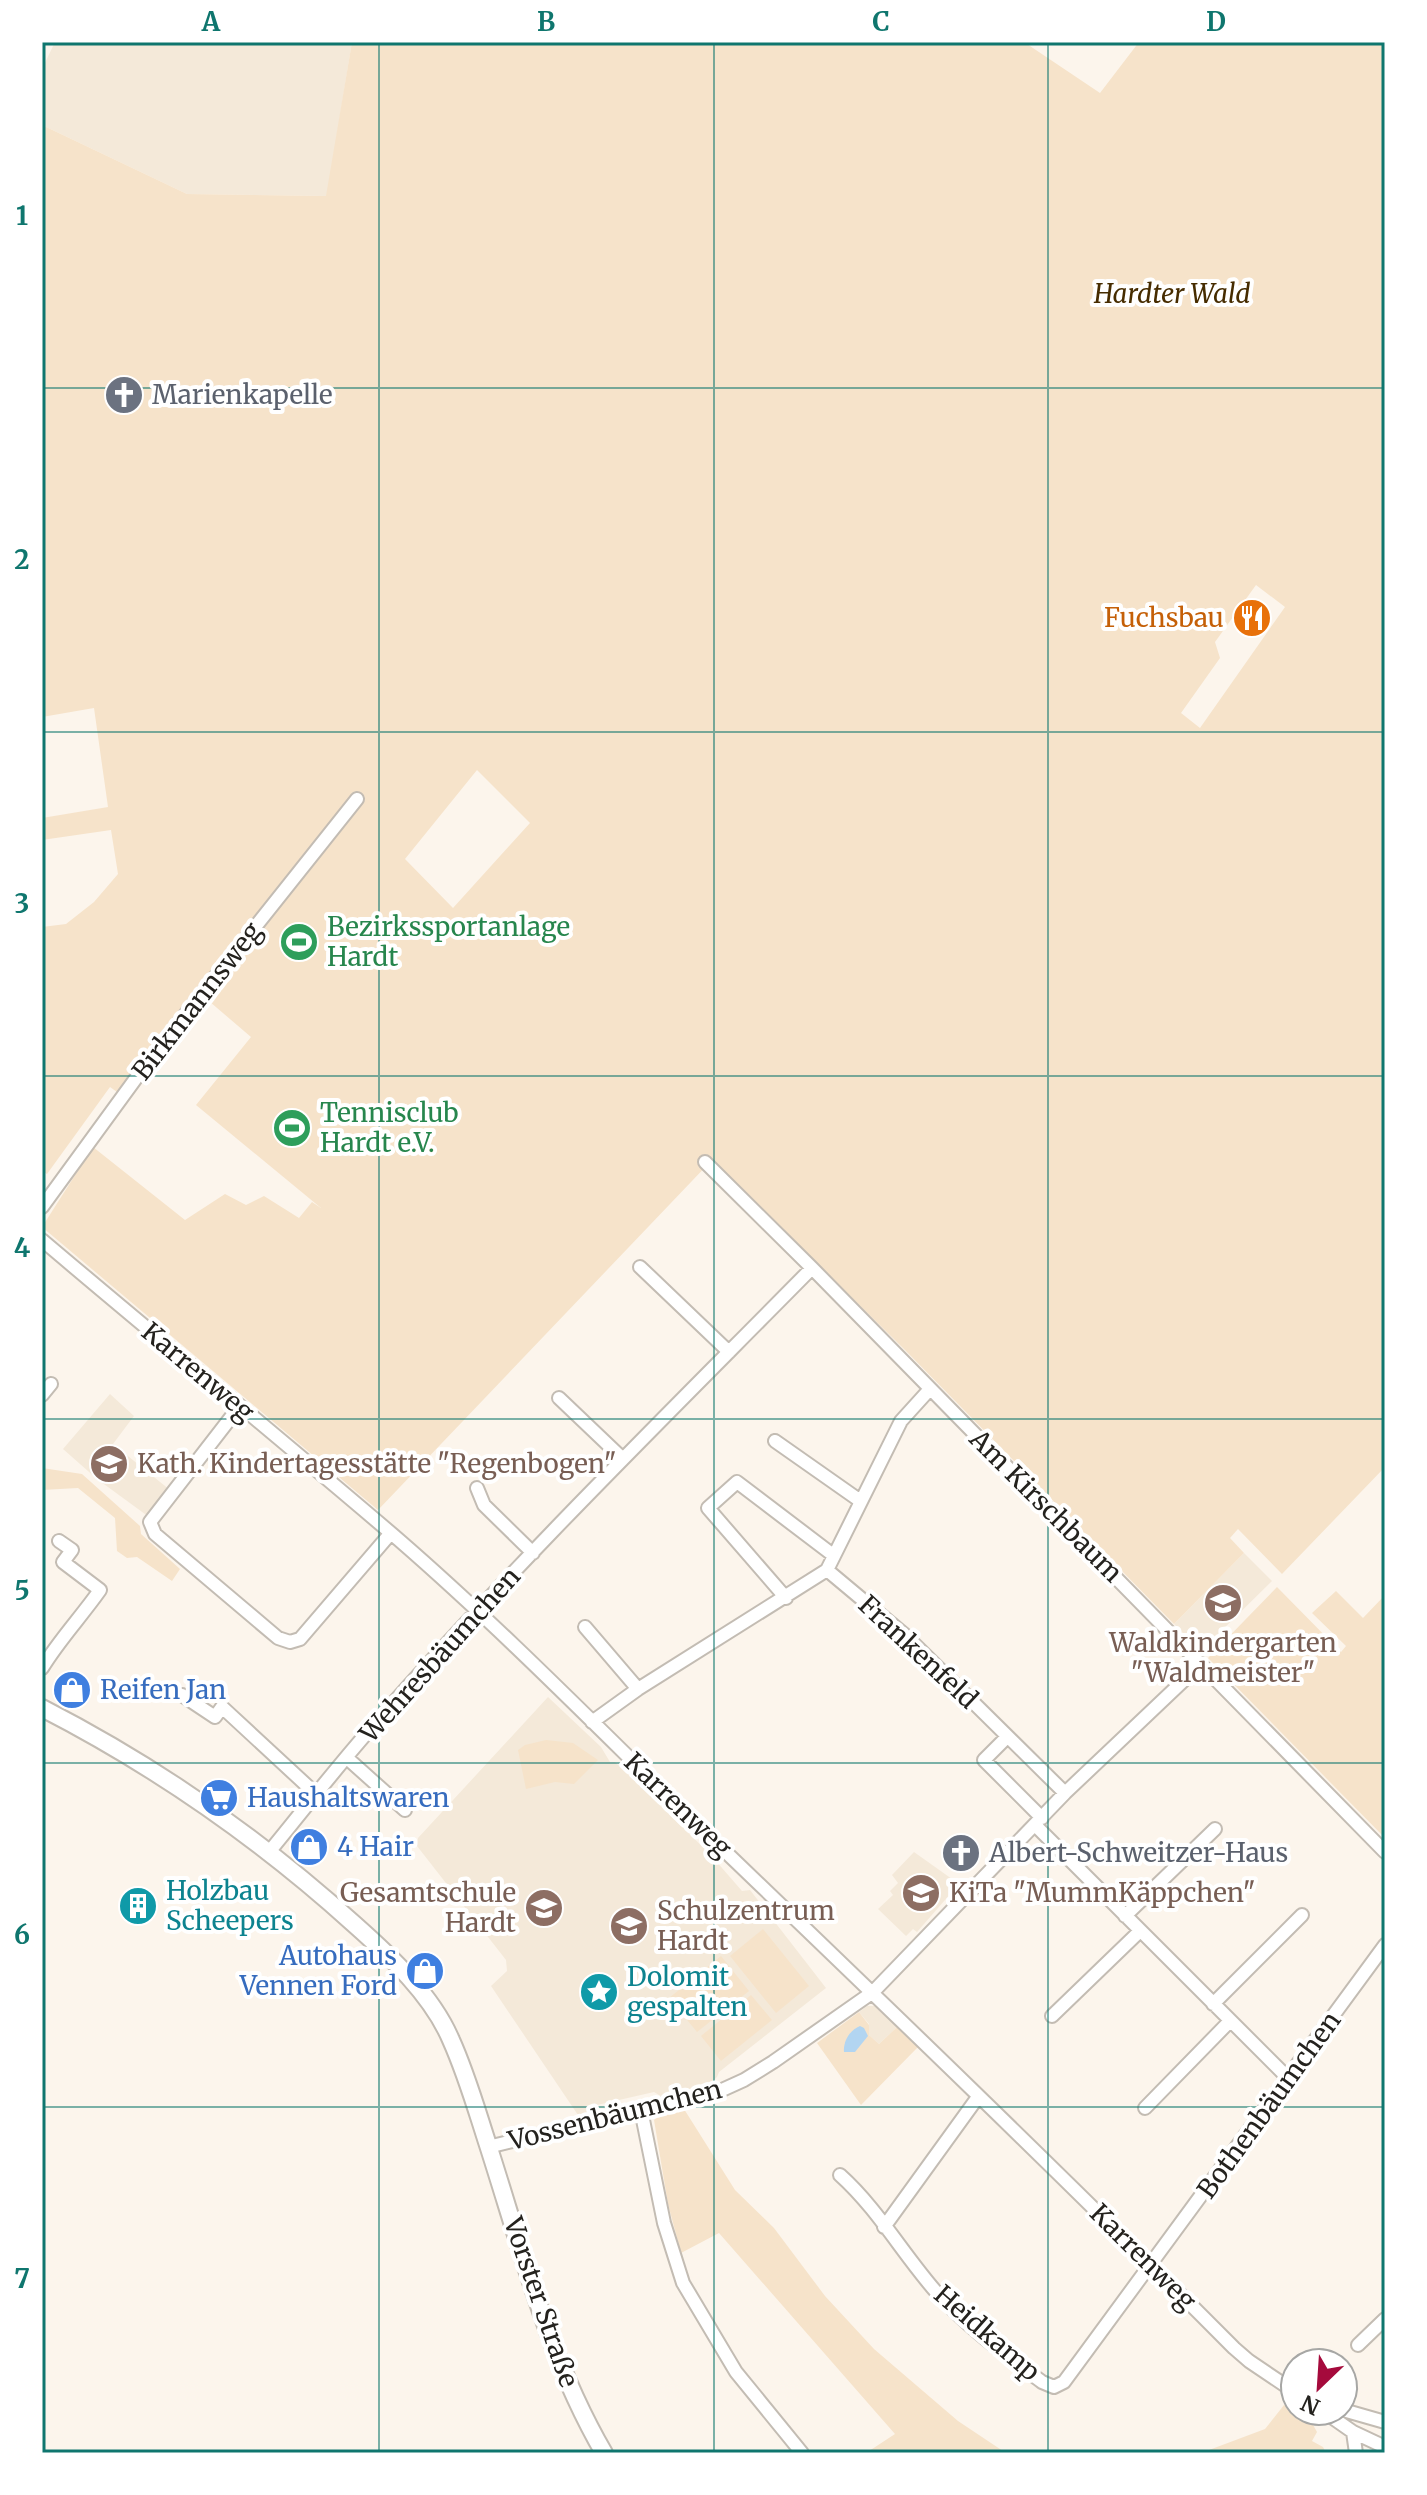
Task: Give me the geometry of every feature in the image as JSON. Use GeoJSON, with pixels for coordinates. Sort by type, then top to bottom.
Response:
{"type":"FeatureCollection","features":[{"type":"Feature","properties":{"kind":"main road","name":"Vorster Straße"},"geometry":{"type":"LineString","coordinates":[[42,1708],[79,1726],[159,1775],[269,1852],[370,1938],[422,1994],[449,2035],[466,2075],[558,2358],[575,2400],[604,2453]]}},
{"type":"Feature","properties":{"kind":"street","name":"Birkmannsweg"},"geometry":{"type":"LineString","coordinates":[[42,1207],[150,1059],[357,799]]}},
{"type":"Feature","properties":{"kind":"street","name":"Am Kirschbaum"},"geometry":{"type":"LineString","coordinates":[[705,1162],[1385,1852]]}},
{"type":"Feature","properties":{"kind":"street","name":"Karrenweg"},"geometry":{"type":"LineString","coordinates":[[42,1240],[478,1612],[1153,2264],[1249,2361],[1279,2381]]}},
{"type":"Feature","properties":{"kind":"street"},"geometry":{"type":"LineString","coordinates":[[640,1267],[729,1352]]}},
{"type":"Feature","properties":{"kind":"street","name":"Wehresbäumchen"},"geometry":{"type":"LineString","coordinates":[[269,1852],[380,1717],[623,1459],[812,1268]]}},
{"type":"Feature","properties":{"kind":"street"},"geometry":{"type":"LineString","coordinates":[[42,1395],[51,1384]]}},
{"type":"Feature","properties":{"kind":"street"},"geometry":{"type":"LineString","coordinates":[[592,1722],[638,1689],[827,1570],[859,1500],[901,1421],[930,1389]]}},
{"type":"Feature","properties":{"kind":"street"},"geometry":{"type":"LineString","coordinates":[[559,1398],[623,1459]]}},
{"type":"Feature","properties":{"kind":"street"},"geometry":{"type":"LineString","coordinates":[[239,1407],[150,1522],[155,1534],[278,1638],[290,1642],[300,1639],[390,1534]]}},
{"type":"Feature","properties":{"kind":"street"},"geometry":{"type":"LineString","coordinates":[[775,1441],[859,1500]]}},
{"type":"Feature","properties":{"kind":"street"},"geometry":{"type":"LineString","coordinates":[[786,1598],[708,1508],[737,1482],[833,1555]]}},
{"type":"Feature","properties":{"kind":"street","name":"Wehresbäumchen"},"geometry":{"type":"LineString","coordinates":[[477,1488],[484,1505],[533,1553]]}},
{"type":"Feature","properties":{"kind":"street"},"geometry":{"type":"LineString","coordinates":[[42,1668],[100,1590],[63,1562],[72,1550],[59,1541]]}},
{"type":"Feature","properties":{"kind":"street","name":"Frankenfeld"},"geometry":{"type":"LineString","coordinates":[[827,1570],[906,1636],[1065,1793]]}},
{"type":"Feature","properties":{"kind":"street"},"geometry":{"type":"LineString","coordinates":[[585,1627],[638,1689]]}},
{"type":"Feature","properties":{"kind":"street","name":"Vossenbäumchen"},"geometry":{"type":"LineString","coordinates":[[488,2147],[712,2093],[744,2080],[873,1992],[1065,1793],[1201,1664]]}},
{"type":"Feature","properties":{"kind":"street"},"geometry":{"type":"LineString","coordinates":[[182,1695],[215,1717],[222,1707],[316,1794]]}},
{"type":"Feature","properties":{"kind":"street"},"geometry":{"type":"LineString","coordinates":[[1007,1737],[984,1760],[1125,1916],[1289,2079]]}},
{"type":"Feature","properties":{"kind":"street","name":"Wehresbäumchen"},"geometry":{"type":"LineString","coordinates":[[347,1758],[405,1810]]}},
{"type":"Feature","properties":{"kind":"street"},"geometry":{"type":"LineString","coordinates":[[1125,1916],[1215,1829]]}},
{"type":"Feature","properties":{"kind":"street"},"geometry":{"type":"LineString","coordinates":[[1213,2004],[1302,1915]]}},
{"type":"Feature","properties":{"kind":"street"},"geometry":{"type":"LineString","coordinates":[[1052,2016],[1140,1931]]}},
{"type":"Feature","properties":{"kind":"street","name":"Bothenbäumchen"},"geometry":{"type":"LineString","coordinates":[[1153,2264],[1385,1945]]}},
{"type":"Feature","properties":{"kind":"street"},"geometry":{"type":"LineString","coordinates":[[1145,2108],[1230,2021]]}},
{"type":"Feature","properties":{"kind":"street"},"geometry":{"type":"LineString","coordinates":[[884,2227],[978,2097]]}},
{"type":"Feature","properties":{"kind":"street"},"geometry":{"type":"LineString","coordinates":[[641,2110],[664,2223],[683,2283],[736,2372],[802,2453]]}},
{"type":"Feature","properties":{"kind":"street","name":"Heidkamp"},"geometry":{"type":"LineString","coordinates":[[840,2175],[858,2192],[938,2294],[1042,2382],[1054,2387],[1064,2382],[1153,2264]]}},
{"type":"Feature","properties":{"kind":"street"},"geometry":{"type":"LineString","coordinates":[[1358,2345],[1385,2319]]}},
{"type":"Feature","properties":{"kind":"street"},"geometry":{"type":"LineString","coordinates":[[1359,2416],[1383,2425]]}},
{"type":"Feature","properties":{"kind":"street"},"geometry":{"type":"LineString","coordinates":[[1346,2427],[1385,2451]]}},
{"type":"Feature","properties":{"kind":"street"},"geometry":{"type":"LineString","coordinates":[[1353,2432],[1356,2453]]}},
{"type":"Feature","properties":{"kind":"shaded area"},"geometry":{"type":"Polygon","coordinates":[[[55,42],[352,42],[327,196],[187,194],[42,125],[42,69],[55,42]]]}},
{"type":"Feature","properties":{"kind":"shaded area","name":"Kath. Kindertagesstätte \"Regenbogen\""},"geometry":{"type":"Polygon","coordinates":[[[110,1394],[134,1416],[113,1444],[170,1490],[149,1517],[97,1479],[63,1449],[110,1394]]]}},
{"type":"Feature","properties":{"kind":"shaded area","name":"Waldkindergarten \"Waldmeister\""},"geometry":{"type":"Polygon","coordinates":[[[1244,1553],[1272,1581],[1201,1651],[1174,1624],[1244,1553]]]}},
{"type":"Feature","properties":{"kind":"shaded area","name":"Schulzentrum Hardt"},"geometry":{"type":"Polygon","coordinates":[[[548,1697],[601,1747],[610,1762],[615,1762],[709,1853],[742,1891],[750,1890],[826,1988],[719,2072],[705,2088],[664,2098],[654,2092],[597,2105],[580,2118],[491,1986],[507,1971],[506,1960],[417,1846],[418,1838],[548,1697]]]}},
{"type":"Feature","properties":{"kind":"shaded area","name":"KiTa \"MummKäppchen\""},"geometry":{"type":"Polygon","coordinates":[[[914,1852],[959,1884],[917,1932],[913,1929],[906,1936],[878,1909],[893,1895],[890,1891],[898,1883],[892,1875],[914,1852]]]}},
{"type":"Feature","properties":{"kind":"shaded area"},"geometry":{"type":"Polygon","coordinates":[[[867,2006],[876,2006],[897,2027],[879,2044],[869,2035],[869,2024],[859,2012],[867,2006]]]}},
{"type":"Feature","properties":{"kind":"green space","name":"Hardter Wald"},"geometry":{"type":"Polygon","coordinates":[[[352,42],[1024,42],[1100,93],[1139,42],[1385,42],[1385,1467],[1282,1574],[1238,1529],[1230,1538],[1244,1553],[1174,1624],[905,1350],[712,1160],[378,1510],[42,1227],[93,1147],[185,1220],[225,1194],[246,1205],[264,1196],[299,1218],[312,1202],[321,1208],[196,1105],[251,1037],[196,990],[117,1092],[110,1087],[47,1174],[42,1171],[42,927],[66,924],[94,902],[118,874],[111,830],[42,840],[42,818],[108,807],[94,708],[42,717],[42,125],[187,194],[326,196],[352,42]],[[1256,585],[1215,642],[1220,658],[1181,713],[1200,728],[1285,607],[1256,585]],[[477,770],[405,859],[453,908],[530,823],[477,770]]]}},
{"type":"Feature","properties":{"kind":"green space"},"geometry":{"type":"Polygon","coordinates":[[[42,1468],[82,1474],[140,1526],[141,1534],[180,1569],[172,1581],[137,1557],[127,1558],[117,1551],[115,1518],[78,1488],[42,1490],[42,1468]]]}},
{"type":"Feature","properties":{"kind":"green space"},"geometry":{"type":"Polygon","coordinates":[[[1277,1587],[1341,1652],[1346,1646],[1312,1613],[1336,1591],[1363,1618],[1385,1595],[1385,1838],[1208,1658],[1277,1587]]]}},
{"type":"Feature","properties":{"kind":"green space"},"geometry":{"type":"Polygon","coordinates":[[[546,1740],[573,1743],[598,1760],[574,1784],[555,1782],[526,1789],[518,1750],[546,1740]]]}},
{"type":"Feature","properties":{"kind":"green space"},"geometry":{"type":"Polygon","coordinates":[[[763,1929],[809,1986],[776,2013],[730,1956],[763,1929]]]}},
{"type":"Feature","properties":{"kind":"green space"},"geometry":{"type":"Polygon","coordinates":[[[721,1956],[749,1991],[697,2032],[669,1998],[721,1956]]]}},
{"type":"Feature","properties":{"kind":"green space"},"geometry":{"type":"Polygon","coordinates":[[[751,1995],[772,2020],[721,2061],[701,2036],[751,1995]]]}},
{"type":"Feature","properties":{"kind":"green space"},"geometry":{"type":"Polygon","coordinates":[[[859,2012],[869,2025],[869,2035],[879,2044],[897,2027],[918,2047],[861,2105],[817,2043],[859,2012]]]}},
{"type":"Feature","properties":{"kind":"green space"},"geometry":{"type":"Polygon","coordinates":[[[684,2109],[735,2190],[774,2228],[825,2296],[874,2349],[958,2421],[1006,2453],[866,2453],[895,2434],[719,2233],[681,2253],[668,2204],[654,2120],[659,2115],[684,2109]]]}},
{"type":"Feature","properties":{"kind":"green space"},"geometry":{"type":"Polygon","coordinates":[[[1279,2411],[1279,2427],[1314,2427],[1317,2432],[1312,2441],[1323,2447],[1326,2453],[1201,2453],[1265,2429],[1279,2411]]]}},
{"type":"Feature","properties":{"kind":"water"},"geometry":{"type":"Polygon","coordinates":[[[860,2026],[868,2036],[855,2052],[844,2052],[848,2036],[860,2026]]]}},
{"type":"Feature","properties":{"kind":"place","name":"Marienkapelle"},"geometry":{"type":"Point","coordinates":[124,395]}},
{"type":"Feature","properties":{"kind":"place","name":"Fuchsbau"},"geometry":{"type":"Point","coordinates":[1252,618]}},
{"type":"Feature","properties":{"kind":"place","name":"Bezirkssportanlage Hardt"},"geometry":{"type":"Point","coordinates":[299,942]}},
{"type":"Feature","properties":{"kind":"place","name":"Tennisclub Hardt e.V."},"geometry":{"type":"Point","coordinates":[292,1128]}},
{"type":"Feature","properties":{"kind":"place","name":"Kath. Kindertagesstätte \"Regenbogen\""},"geometry":{"type":"Point","coordinates":[109,1464]}},
{"type":"Feature","properties":{"kind":"place","name":"Waldkindergarten \"Waldmeister\""},"geometry":{"type":"Point","coordinates":[1223,1603]}},
{"type":"Feature","properties":{"kind":"place","name":"Reifen Jan"},"geometry":{"type":"Point","coordinates":[72,1690]}},
{"type":"Feature","properties":{"kind":"place","name":"Haushaltswaren"},"geometry":{"type":"Point","coordinates":[219,1798]}},
{"type":"Feature","properties":{"kind":"place","name":"4 Hair"},"geometry":{"type":"Point","coordinates":[309,1847]}},
{"type":"Feature","properties":{"kind":"place","name":"Albert-Schweitzer-Haus"},"geometry":{"type":"Point","coordinates":[961,1853]}},
{"type":"Feature","properties":{"kind":"place","name":"KiTa \"MummKäppchen\""},"geometry":{"type":"Point","coordinates":[921,1893]}},
{"type":"Feature","properties":{"kind":"place","name":"Holzbau Scheepers"},"geometry":{"type":"Point","coordinates":[138,1906]}},
{"type":"Feature","properties":{"kind":"place","name":"Gesamtschule Hardt"},"geometry":{"type":"Point","coordinates":[544,1908]}},
{"type":"Feature","properties":{"kind":"place","name":"Schulzentrum Hardt"},"geometry":{"type":"Point","coordinates":[629,1926]}},
{"type":"Feature","properties":{"kind":"place","name":"Autohaus Vennen Ford"},"geometry":{"type":"Point","coordinates":[425,1971]}},
{"type":"Feature","properties":{"kind":"place","name":"Dolomit gespalten"},"geometry":{"type":"Point","coordinates":[599,1992]}}]}
